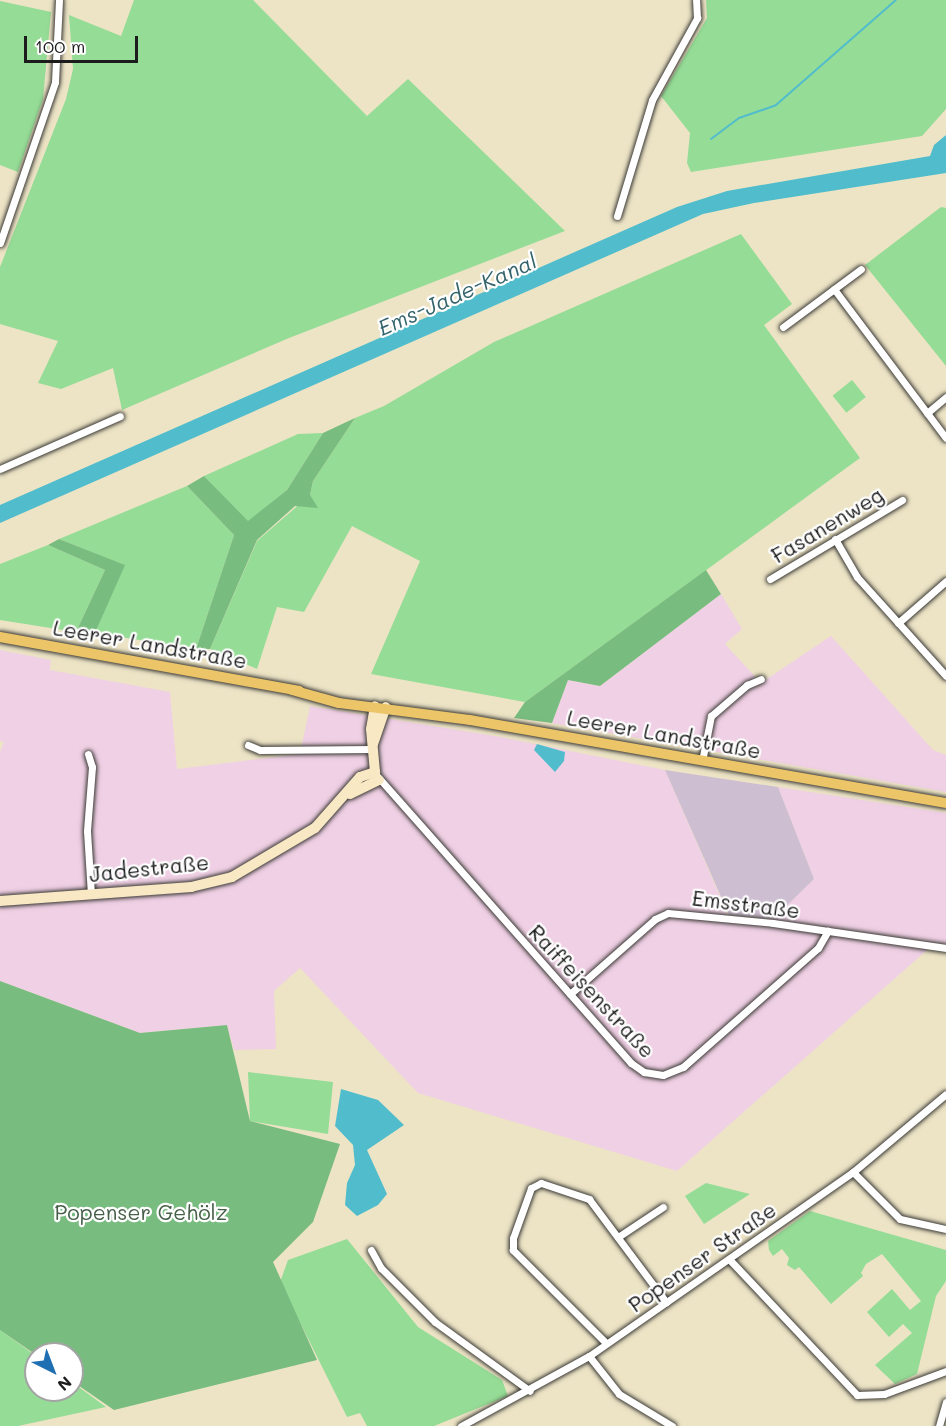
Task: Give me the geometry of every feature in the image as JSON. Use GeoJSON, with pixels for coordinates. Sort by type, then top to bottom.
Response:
{"type":"FeatureCollection","features":[{"type":"Feature","properties":{"kind":"main road","name":"Leerer Landstraße"},"geometry":{"type":"LineString","coordinates":[[0,637],[292,690],[342,696],[381,706],[946,803]]}},
{"type":"Feature","properties":{"kind":"street"},"geometry":{"type":"LineString","coordinates":[[0,243],[55,82],[59,0]]}},
{"type":"Feature","properties":{"kind":"street"},"geometry":{"type":"LineString","coordinates":[[617,216],[652,100],[697,18],[696,0]]}},
{"type":"Feature","properties":{"kind":"street"},"geometry":{"type":"LineString","coordinates":[[783,327],[861,269]]}},
{"type":"Feature","properties":{"kind":"street"},"geometry":{"type":"LineString","coordinates":[[834,289],[946,438]]}},
{"type":"Feature","properties":{"kind":"street"},"geometry":{"type":"LineString","coordinates":[[927,413],[946,397]]}},
{"type":"Feature","properties":{"kind":"street"},"geometry":{"type":"LineString","coordinates":[[0,469],[120,416]]}},
{"type":"Feature","properties":{"kind":"street","name":"Fasanenweg"},"geometry":{"type":"LineString","coordinates":[[770,579],[902,500]]}},
{"type":"Feature","properties":{"kind":"street"},"geometry":{"type":"LineString","coordinates":[[835,539],[857,577],[946,676]]}},
{"type":"Feature","properties":{"kind":"street"},"geometry":{"type":"LineString","coordinates":[[898,623],[946,581]]}},
{"type":"Feature","properties":{"kind":"street"},"geometry":{"type":"LineString","coordinates":[[702,761],[711,716],[747,684],[761,679]]}},
{"type":"Feature","properties":{"kind":"street"},"geometry":{"type":"LineString","coordinates":[[377,776],[371,729],[381,706]]}},
{"type":"Feature","properties":{"kind":"street"},"geometry":{"type":"LineString","coordinates":[[248,745],[260,750],[373,747]]}},
{"type":"Feature","properties":{"kind":"street"},"geometry":{"type":"LineString","coordinates":[[88,754],[92,767],[87,831],[91,895]]}},
{"type":"Feature","properties":{"kind":"street","name":"Jadestraße"},"geometry":{"type":"LineString","coordinates":[[0,901],[191,887],[232,877],[315,828],[347,795],[377,776]]}},
{"type":"Feature","properties":{"kind":"street","name":"Raiffeisenstraße"},"geometry":{"type":"LineString","coordinates":[[377,776],[634,1065],[652,1074],[669,1074],[683,1067],[818,948],[828,931]]}},
{"type":"Feature","properties":{"kind":"street","name":"Emsstraße"},"geometry":{"type":"LineString","coordinates":[[570,994],[647,926],[668,913],[828,931],[946,948]]}},
{"type":"Feature","properties":{"kind":"street"},"geometry":{"type":"LineString","coordinates":[[943,1097],[946,1106]]}},
{"type":"Feature","properties":{"kind":"street","name":"Popenser Straße"},"geometry":{"type":"LineString","coordinates":[[461,1426],[530,1391],[589,1356],[853,1172],[943,1097]]}},
{"type":"Feature","properties":{"kind":"street"},"geometry":{"type":"LineString","coordinates":[[853,1172],[900,1219],[945,1228]]}},
{"type":"Feature","properties":{"kind":"street"},"geometry":{"type":"LineString","coordinates":[[606,1343],[513,1250],[513,1238],[531,1188],[541,1183],[589,1199],[666,1302]]}},
{"type":"Feature","properties":{"kind":"street"},"geometry":{"type":"LineString","coordinates":[[618,1237],[663,1207]]}},
{"type":"Feature","properties":{"kind":"street"},"geometry":{"type":"LineString","coordinates":[[371,1250],[381,1268],[435,1322],[530,1391]]}},
{"type":"Feature","properties":{"kind":"street"},"geometry":{"type":"LineString","coordinates":[[729,1258],[857,1395],[884,1394],[946,1371]]}},
{"type":"Feature","properties":{"kind":"street"},"geometry":{"type":"LineString","coordinates":[[589,1356],[619,1394],[672,1426]]}},
{"type":"Feature","properties":{"kind":"street"},"geometry":{"type":"LineString","coordinates":[[939,1426],[946,1402]]}},
{"type":"Feature","properties":{"kind":"shaded area"},"geometry":{"type":"Polygon","coordinates":[[[721,594],[742,629],[725,644],[761,683],[831,636],[933,750],[946,755],[946,792],[552,723],[568,680],[600,686],[721,594]]]}},
{"type":"Feature","properties":{"kind":"shaded area"},"geometry":{"type":"Polygon","coordinates":[[[0,650],[51,660],[50,670],[170,692],[177,769],[300,754],[310,706],[501,737],[665,770],[728,915],[772,919],[814,879],[778,787],[946,813],[946,944],[935,943],[677,1171],[418,1093],[300,968],[274,991],[276,1049],[234,1050],[227,1025],[140,1033],[0,981],[0,752],[4,742],[0,741],[0,650]]]}},
{"type":"Feature","properties":{"kind":"shaded area"},"geometry":{"type":"Polygon","coordinates":[[[665,770],[778,787],[814,879],[773,919],[729,915],[665,770]]]}},
{"type":"Feature","properties":{"kind":"green space"},"geometry":{"type":"Polygon","coordinates":[[[134,0],[253,0],[367,116],[408,79],[565,231],[289,338],[122,410],[113,368],[61,389],[38,383],[58,341],[0,324],[0,267],[66,99],[73,69],[69,15],[121,36],[134,0]]]}},
{"type":"Feature","properties":{"kind":"green space"},"geometry":{"type":"Polygon","coordinates":[[[706,0],[946,0],[946,109],[922,136],[691,172],[687,163],[690,133],[661,96],[707,18],[706,0]]]}},
{"type":"Feature","properties":{"kind":"green space"},"geometry":{"type":"Polygon","coordinates":[[[0,1],[51,12],[43,99],[18,172],[0,165],[0,1]]]}},
{"type":"Feature","properties":{"kind":"green space"},"geometry":{"type":"Polygon","coordinates":[[[941,207],[946,208],[946,366],[865,265],[941,207]]]}},
{"type":"Feature","properties":{"kind":"green space"},"geometry":{"type":"Polygon","coordinates":[[[741,234],[792,304],[764,325],[860,458],[525,702],[371,674],[420,561],[352,526],[304,612],[277,607],[257,669],[210,649],[257,541],[310,495],[313,481],[355,418],[384,406],[494,342],[741,234]]]}},
{"type":"Feature","properties":{"kind":"green space"},"geometry":{"type":"Polygon","coordinates":[[[852,380],[866,397],[846,413],[833,396],[852,380]]]}},
{"type":"Feature","properties":{"kind":"green space"},"geometry":{"type":"Polygon","coordinates":[[[355,418],[313,481],[310,495],[318,508],[295,506],[257,540],[210,649],[196,649],[234,535],[187,486],[204,476],[248,521],[287,490],[323,433],[355,418]]]}},
{"type":"Feature","properties":{"kind":"green space"},"geometry":{"type":"Polygon","coordinates":[[[323,433],[287,490],[248,522],[204,476],[298,434],[323,433]]]}},
{"type":"Feature","properties":{"kind":"green space"},"geometry":{"type":"Polygon","coordinates":[[[187,486],[234,535],[196,649],[95,633],[124,565],[59,539],[187,486]]]}},
{"type":"Feature","properties":{"kind":"green space"},"geometry":{"type":"Polygon","coordinates":[[[59,539],[125,565],[95,633],[76,632],[105,570],[48,545],[59,539]]]}},
{"type":"Feature","properties":{"kind":"green space"},"geometry":{"type":"Polygon","coordinates":[[[48,545],[105,570],[76,632],[0,620],[0,564],[48,545]]]}},
{"type":"Feature","properties":{"kind":"green space"},"geometry":{"type":"Polygon","coordinates":[[[706,570],[721,594],[600,686],[568,680],[552,723],[514,718],[525,702],[706,570]]]}},
{"type":"Feature","properties":{"kind":"green space","name":"Popenser Gehölz"},"geometry":{"type":"Polygon","coordinates":[[[0,981],[140,1033],[227,1025],[250,1121],[340,1144],[313,1222],[273,1262],[317,1360],[114,1410],[84,1389],[84,1342],[24,1342],[24,1347],[0,1330],[0,981]]]}},
{"type":"Feature","properties":{"kind":"green space"},"geometry":{"type":"Polygon","coordinates":[[[248,1072],[333,1082],[328,1134],[250,1121],[248,1072]]]}},
{"type":"Feature","properties":{"kind":"green space"},"geometry":{"type":"Polygon","coordinates":[[[706,1183],[750,1194],[704,1224],[685,1196],[706,1183]]]}},
{"type":"Feature","properties":{"kind":"green space"},"geometry":{"type":"Polygon","coordinates":[[[810,1211],[946,1250],[946,1281],[936,1296],[917,1374],[895,1384],[875,1365],[912,1333],[903,1324],[889,1337],[867,1312],[892,1289],[910,1310],[921,1301],[882,1254],[866,1264],[861,1273],[863,1276],[831,1304],[799,1267],[795,1270],[787,1265],[789,1258],[782,1249],[773,1256],[769,1250],[768,1241],[810,1211]]]}},
{"type":"Feature","properties":{"kind":"green space"},"geometry":{"type":"Polygon","coordinates":[[[347,1239],[418,1327],[502,1380],[508,1396],[434,1426],[367,1426],[360,1413],[347,1417],[280,1282],[288,1260],[347,1239]]]}},
{"type":"Feature","properties":{"kind":"green space"},"geometry":{"type":"Polygon","coordinates":[[[0,1330],[24,1347],[24,1402],[84,1402],[84,1391],[106,1407],[18,1426],[0,1426],[0,1330]]]}},
{"type":"Feature","properties":{"kind":"water"},"geometry":{"type":"Polygon","coordinates":[[[946,135],[946,173],[754,203],[703,214],[0,523],[0,505],[677,207],[727,191],[930,156],[934,145],[946,135]]]}},
{"type":"Feature","properties":{"kind":"water"},"geometry":{"type":"Polygon","coordinates":[[[537,744],[565,752],[564,761],[555,772],[534,750],[537,744]]]}},
{"type":"Feature","properties":{"kind":"water"},"geometry":{"type":"Polygon","coordinates":[[[341,1089],[378,1100],[404,1125],[367,1150],[387,1194],[378,1205],[357,1216],[345,1205],[347,1183],[355,1165],[353,1145],[335,1126],[341,1089]]]}},
{"type":"Feature","properties":{"kind":"waterway"},"geometry":{"type":"LineString","coordinates":[[711,139],[739,118],[776,105],[896,0]]}},
{"type":"Feature","properties":{"kind":"water label","name":"Ems-Jade-Kanal"},"geometry":{"type":"Point","coordinates":[457,294]}}]}
